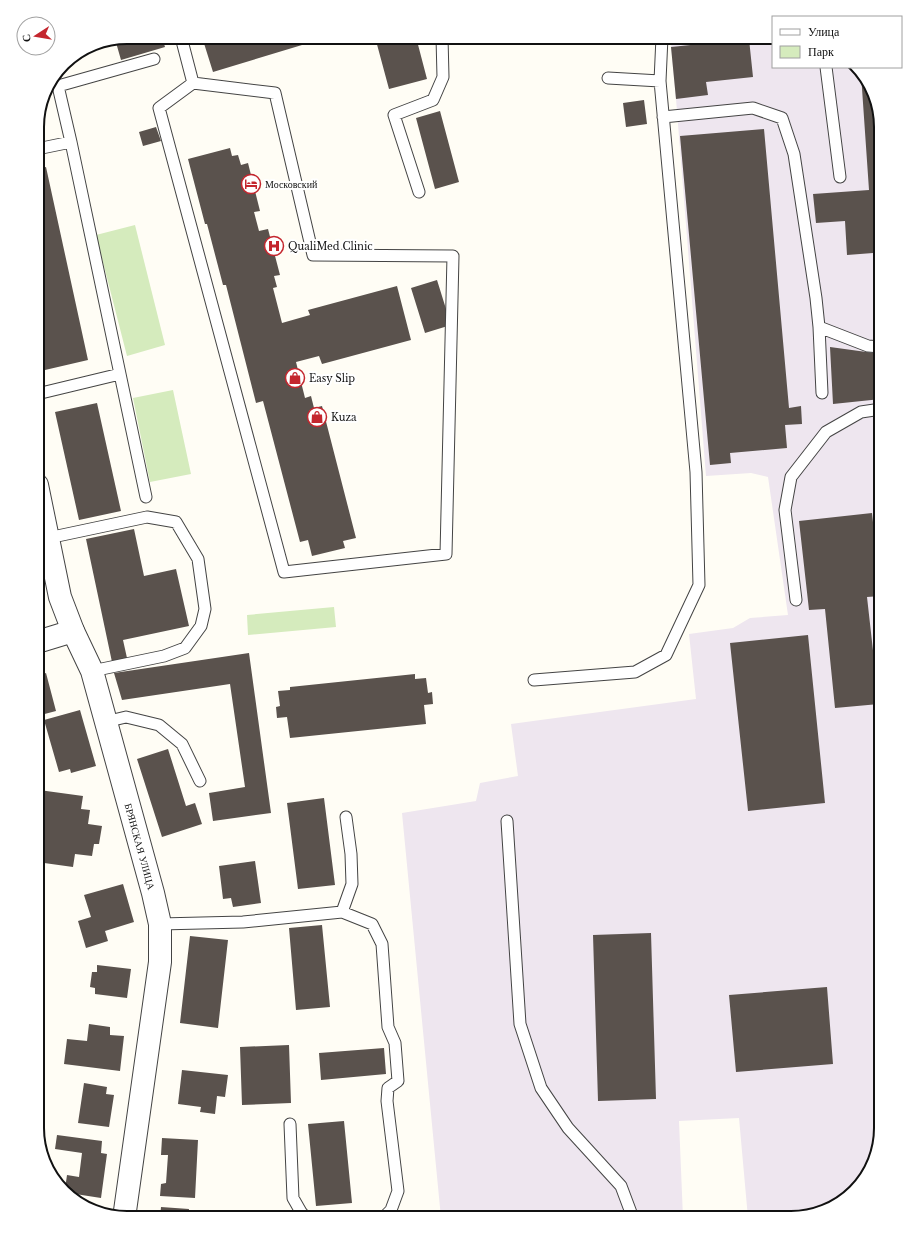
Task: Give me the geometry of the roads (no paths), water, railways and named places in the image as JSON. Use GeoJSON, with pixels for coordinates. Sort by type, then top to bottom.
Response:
{"type":"FeatureCollection","features":[{"type":"Feature","properties":{"kind":"street","name":"БРЯНСКАЯ УЛИЦА"},"geometry":{"type":"LineString","coordinates":[[44,519],[60,597],[73,631],[92,671],[153,893],[160,924],[160,962],[125,1211]]}},
{"type":"Feature","properties":{"kind":"street"},"geometry":{"type":"LineString","coordinates":[[44,640],[73,631]]}},
{"type":"Feature","properties":{"kind":"lane"},"geometry":{"type":"LineString","coordinates":[[183,44],[193,83]]}},
{"type":"Feature","properties":{"kind":"lane"},"geometry":{"type":"LineString","coordinates":[[419,192],[394,115],[433,100],[443,77],[442,44]]}},
{"type":"Feature","properties":{"kind":"lane"},"geometry":{"type":"LineString","coordinates":[[534,680],[635,672],[666,656],[699,585],[696,472],[660,81],[662,44]]}},
{"type":"Feature","properties":{"kind":"lane"},"geometry":{"type":"LineString","coordinates":[[146,497],[58,86],[154,59]]}},
{"type":"Feature","properties":{"kind":"lane"},"geometry":{"type":"LineString","coordinates":[[826,68],[840,177]]}},
{"type":"Feature","properties":{"kind":"lane"},"geometry":{"type":"LineString","coordinates":[[608,78],[660,81]]}},
{"type":"Feature","properties":{"kind":"lane"},"geometry":{"type":"LineString","coordinates":[[193,83],[275,93],[313,255],[453,256],[446,554],[284,572],[159,108],[193,83]]}},
{"type":"Feature","properties":{"kind":"lane"},"geometry":{"type":"LineString","coordinates":[[663,117],[753,108],[782,118],[794,154],[820,327],[822,393]]}},
{"type":"Feature","properties":{"kind":"lane"},"geometry":{"type":"LineString","coordinates":[[44,148],[70,142]]}},
{"type":"Feature","properties":{"kind":"lane"},"geometry":{"type":"LineString","coordinates":[[820,327],[868,346],[874,346]]}},
{"type":"Feature","properties":{"kind":"lane"},"geometry":{"type":"LineString","coordinates":[[44,392],[120,374]]}},
{"type":"Feature","properties":{"kind":"lane"},"geometry":{"type":"LineString","coordinates":[[796,600],[785,510],[791,477],[826,432],[861,412],[874,410]]}},
{"type":"Feature","properties":{"kind":"lane"},"geometry":{"type":"LineString","coordinates":[[48,538],[147,517],[176,522],[198,559],[205,609],[201,626],[185,648],[164,656],[92,671]]}},
{"type":"Feature","properties":{"kind":"lane"},"geometry":{"type":"LineString","coordinates":[[105,722],[126,717],[159,725],[182,744],[200,781]]}},
{"type":"Feature","properties":{"kind":"lane"},"geometry":{"type":"LineString","coordinates":[[342,912],[352,884],[351,854],[346,817]]}},
{"type":"Feature","properties":{"kind":"lane"},"geometry":{"type":"LineString","coordinates":[[507,821],[520,1024],[541,1088],[568,1128],[621,1186],[630,1211]]}},
{"type":"Feature","properties":{"kind":"lane"},"geometry":{"type":"LineString","coordinates":[[160,924],[243,922],[342,912],[372,924],[382,944],[388,1027],[395,1043],[398,1081],[388,1088],[387,1101],[398,1191],[390,1211]]}},
{"type":"Feature","properties":{"kind":"lane"},"geometry":{"type":"LineString","coordinates":[[290,1124],[294,1198],[300,1211]]}},
{"type":"Feature","properties":{"kind":"place","name":"Московский"},"geometry":{"type":"Point","coordinates":[251,184]}},
{"type":"Feature","properties":{"kind":"place","name":"QualiMed Clinic"},"geometry":{"type":"Point","coordinates":[274,246]}},
{"type":"Feature","properties":{"kind":"place","name":"Easy Slip"},"geometry":{"type":"Point","coordinates":[295,378]}},
{"type":"Feature","properties":{"kind":"place","name":"Kuza"},"geometry":{"type":"Point","coordinates":[317,417]}}]}
